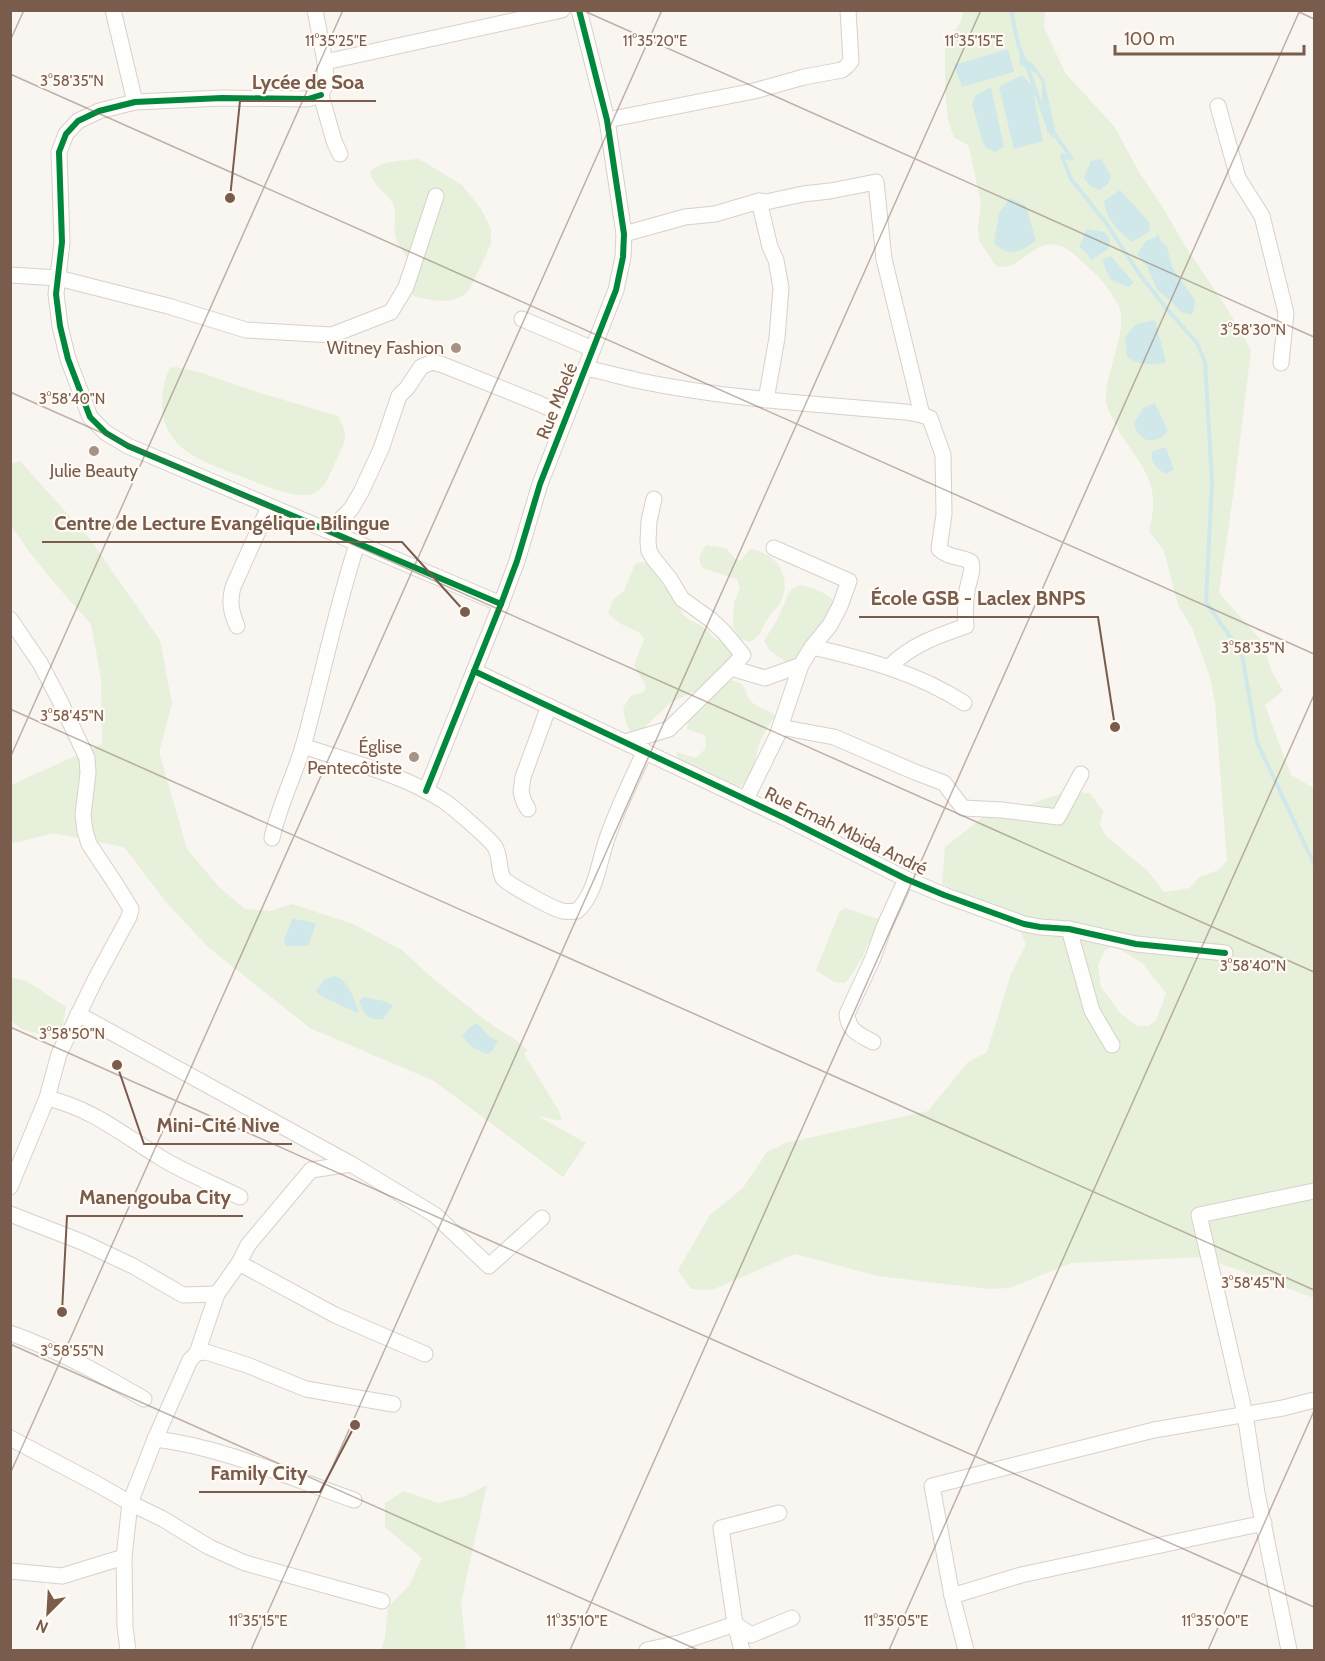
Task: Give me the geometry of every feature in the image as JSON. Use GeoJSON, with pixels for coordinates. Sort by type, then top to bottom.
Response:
{"type":"FeatureCollection","features":[{"type":"Feature","properties":{"kind":"street"},"geometry":{"type":"LineString","coordinates":[[113,10],[135,102]]}},
{"type":"Feature","properties":{"kind":"street"},"geometry":{"type":"LineString","coordinates":[[315,10],[325,62],[326,82],[321,95],[340,154]]}},
{"type":"Feature","properties":{"kind":"street"},"geometry":{"type":"LineString","coordinates":[[325,62],[562,10]]}},
{"type":"Feature","properties":{"kind":"street","name":"Rue Mbelé"},"geometry":{"type":"LineString","coordinates":[[426,791],[501,604],[517,561],[533,505],[621,273],[624,234],[606,120],[579,10]]}},
{"type":"Feature","properties":{"kind":"street"},"geometry":{"type":"LineString","coordinates":[[606,120],[754,91],[804,77],[842,70],[851,61],[848,10]]}},
{"type":"Feature","properties":{"kind":"street"},"geometry":{"type":"LineString","coordinates":[[321,95],[308,99],[222,98],[135,102],[99,111],[78,121],[66,134],[59,152],[62,242],[56,294],[60,326],[68,359],[90,417],[106,433],[128,446],[501,604]]}},
{"type":"Feature","properties":{"kind":"street"},"geometry":{"type":"LineString","coordinates":[[1218,106],[1238,178],[1262,216],[1281,292],[1286,313],[1281,363]]}},
{"type":"Feature","properties":{"kind":"street"},"geometry":{"type":"LineString","coordinates":[[624,234],[685,217],[715,214],[759,201],[766,202],[876,182],[884,259],[922,415]]}},
{"type":"Feature","properties":{"kind":"street"},"geometry":{"type":"LineString","coordinates":[[10,275],[58,278],[168,306],[246,330],[332,335],[391,312],[406,287],[436,195]]}},
{"type":"Feature","properties":{"kind":"street"},"geometry":{"type":"LineString","coordinates":[[759,201],[770,247],[776,260],[781,288],[777,338],[766,400]]}},
{"type":"Feature","properties":{"kind":"street"},"geometry":{"type":"LineString","coordinates":[[522,319],[593,349]]}},
{"type":"Feature","properties":{"kind":"street"},"geometry":{"type":"LineString","coordinates":[[326,530],[351,509],[361,492],[381,448],[399,396],[421,367],[432,363],[443,365],[566,416]]}},
{"type":"Feature","properties":{"kind":"street"},"geometry":{"type":"LineString","coordinates":[[586,368],[691,390],[766,400],[906,412],[930,418],[943,455],[944,514],[939,549],[952,557],[971,562],[972,567],[967,588],[966,626],[918,645],[889,667]]}},
{"type":"Feature","properties":{"kind":"street"},"geometry":{"type":"LineString","coordinates":[[625,742],[669,729],[743,655],[724,632],[682,599],[649,551],[649,521],[654,499]]}},
{"type":"Feature","properties":{"kind":"street"},"geometry":{"type":"LineString","coordinates":[[237,626],[230,608],[233,586],[269,507]]}},
{"type":"Feature","properties":{"kind":"street"},"geometry":{"type":"LineString","coordinates":[[272,838],[277,815],[303,746],[344,583],[357,544]]}},
{"type":"Feature","properties":{"kind":"street"},"geometry":{"type":"LineString","coordinates":[[746,799],[780,727],[801,665],[830,625],[849,581],[774,548]]}},
{"type":"Feature","properties":{"kind":"street"},"geometry":{"type":"LineString","coordinates":[[10,619],[40,663],[87,759],[88,773],[83,815],[85,831],[89,844],[131,909],[59,1054],[47,1098],[14,1166],[10,1187]]}},
{"type":"Feature","properties":{"kind":"street"},"geometry":{"type":"LineString","coordinates":[[812,647],[854,656],[889,667],[934,687],[964,704]]}},
{"type":"Feature","properties":{"kind":"street"},"geometry":{"type":"LineString","coordinates":[[731,668],[765,678],[801,665]]}},
{"type":"Feature","properties":{"kind":"street","name":"Rue Emah Mbida André"},"geometry":{"type":"LineString","coordinates":[[474,672],[645,751],[906,879],[944,895],[1024,924],[1069,929],[1136,944],[1225,953]]}},
{"type":"Feature","properties":{"kind":"street"},"geometry":{"type":"LineString","coordinates":[[528,808],[521,792],[523,777],[549,706]]}},
{"type":"Feature","properties":{"kind":"street"},"geometry":{"type":"LineString","coordinates":[[780,727],[834,737],[944,783],[963,808],[1058,817],[1081,774]]}},
{"type":"Feature","properties":{"kind":"street"},"geometry":{"type":"LineString","coordinates":[[303,746],[387,774],[426,791],[451,807],[494,846],[499,857],[501,875],[505,881],[563,911],[577,911],[583,906],[592,887],[605,842],[619,806],[645,751]]}},
{"type":"Feature","properties":{"kind":"street"},"geometry":{"type":"LineString","coordinates":[[873,1042],[852,1030],[847,1022],[847,1014],[906,879]]}},
{"type":"Feature","properties":{"kind":"street"},"geometry":{"type":"LineString","coordinates":[[1069,929],[1092,1011],[1112,1045]]}},
{"type":"Feature","properties":{"kind":"street"},"geometry":{"type":"LineString","coordinates":[[78,1014],[351,1164],[435,1215],[489,1266],[542,1218]]}},
{"type":"Feature","properties":{"kind":"street"},"geometry":{"type":"LineString","coordinates":[[47,1098],[72,1105],[94,1115],[161,1158],[240,1197]]}},
{"type":"Feature","properties":{"kind":"street"},"geometry":{"type":"LineString","coordinates":[[128,1650],[125,1627],[124,1557],[130,1503],[190,1360],[197,1353],[217,1294],[239,1263],[248,1245],[311,1170],[351,1164]]}},
{"type":"Feature","properties":{"kind":"street"},"geometry":{"type":"LineString","coordinates":[[1289,1650],[1257,1493],[1245,1414],[1199,1215],[1314,1191]]}},
{"type":"Feature","properties":{"kind":"street"},"geometry":{"type":"LineString","coordinates":[[10,1214],[82,1242],[134,1266],[183,1295],[217,1294]]}},
{"type":"Feature","properties":{"kind":"street"},"geometry":{"type":"LineString","coordinates":[[239,1263],[335,1315],[425,1354]]}},
{"type":"Feature","properties":{"kind":"street"},"geometry":{"type":"LineString","coordinates":[[10,1333],[66,1355],[144,1399]]}},
{"type":"Feature","properties":{"kind":"street"},"geometry":{"type":"LineString","coordinates":[[197,1353],[206,1352],[247,1365],[306,1389],[393,1404]]}},
{"type":"Feature","properties":{"kind":"street"},"geometry":{"type":"LineString","coordinates":[[966,1650],[952,1596],[932,1486],[1154,1430],[1314,1400]]}},
{"type":"Feature","properties":{"kind":"street"},"geometry":{"type":"LineString","coordinates":[[10,1438],[163,1519],[209,1547],[245,1563],[382,1601]]}},
{"type":"Feature","properties":{"kind":"street"},"geometry":{"type":"LineString","coordinates":[[155,1439],[207,1448],[354,1500]]}},
{"type":"Feature","properties":{"kind":"street"},"geometry":{"type":"LineString","coordinates":[[742,1650],[735,1624],[721,1528],[779,1513]]}},
{"type":"Feature","properties":{"kind":"street"},"geometry":{"type":"LineString","coordinates":[[952,1596],[1021,1575],[1264,1523]]}},
{"type":"Feature","properties":{"kind":"street"},"geometry":{"type":"LineString","coordinates":[[10,1570],[62,1576],[124,1557]]}},
{"type":"Feature","properties":{"kind":"street"},"geometry":{"type":"LineString","coordinates":[[735,1624],[751,1635],[792,1618]]}},
{"type":"Feature","properties":{"kind":"street"},"geometry":{"type":"LineString","coordinates":[[647,1650],[735,1624]]}},
{"type":"Feature","properties":{"kind":"green space"},"geometry":{"type":"Polygon","coordinates":[[[963,11],[1045,11],[1044,28],[1066,74],[1114,126],[1139,172],[1251,350],[1219,593],[1262,641],[1272,672],[1283,691],[1265,705],[1291,775],[1314,788],[1314,1298],[1203,1257],[1071,1263],[1010,1288],[988,1289],[878,1276],[795,1254],[712,1290],[691,1289],[678,1270],[710,1215],[743,1188],[767,1152],[786,1143],[928,1111],[968,1062],[987,1052],[1011,974],[1026,945],[1014,916],[942,884],[945,847],[982,818],[1066,792],[1090,793],[1103,811],[1100,825],[1106,836],[1148,871],[1164,892],[1190,888],[1198,878],[1218,870],[1227,861],[1215,703],[1210,677],[1192,628],[1178,605],[1164,551],[1149,531],[1153,506],[1150,482],[1119,432],[1106,402],[1106,390],[1121,326],[1118,304],[1096,274],[1075,255],[1062,247],[1048,244],[1012,265],[1004,267],[996,266],[980,242],[978,229],[981,204],[970,151],[967,144],[954,138],[948,119],[945,86],[945,48],[962,19],[963,11]],[[1114,946],[1105,950],[1098,965],[1101,987],[1120,1013],[1137,1026],[1148,1026],[1156,1021],[1166,993],[1142,963],[1114,946]]]}},
{"type":"Feature","properties":{"kind":"green space"},"geometry":{"type":"Polygon","coordinates":[[[418,159],[462,185],[481,209],[491,229],[491,244],[469,290],[457,299],[443,301],[414,296],[410,293],[407,259],[396,237],[394,206],[376,185],[370,172],[386,163],[418,159]]]}},
{"type":"Feature","properties":{"kind":"green space"},"geometry":{"type":"Polygon","coordinates":[[[176,367],[338,416],[345,433],[344,442],[323,487],[308,495],[290,494],[206,462],[181,447],[165,424],[162,408],[166,377],[170,368],[176,367]]]}},
{"type":"Feature","properties":{"kind":"green space"},"geometry":{"type":"Polygon","coordinates":[[[20,461],[90,539],[160,640],[172,704],[159,752],[187,849],[219,887],[245,909],[270,911],[292,904],[353,924],[402,950],[430,976],[485,1020],[528,1050],[524,1054],[559,1111],[562,1121],[538,1116],[586,1143],[563,1177],[434,1081],[310,1028],[209,948],[166,902],[124,847],[53,833],[11,844],[11,785],[102,744],[101,678],[91,624],[30,553],[11,526],[11,464],[20,461]]]}},
{"type":"Feature","properties":{"kind":"green space"},"geometry":{"type":"Polygon","coordinates":[[[706,545],[726,548],[736,560],[741,560],[750,549],[757,550],[773,559],[782,571],[785,584],[779,605],[759,634],[750,642],[741,639],[733,627],[734,602],[740,588],[737,579],[701,566],[699,557],[706,545]]]}},
{"type":"Feature","properties":{"kind":"green space"},"geometry":{"type":"Polygon","coordinates":[[[642,562],[674,572],[680,585],[678,606],[685,617],[708,630],[712,637],[729,646],[733,652],[728,665],[715,682],[670,703],[634,737],[626,723],[623,708],[631,696],[644,692],[646,686],[634,666],[644,639],[640,633],[619,623],[608,613],[613,600],[624,591],[635,564],[642,562]]]}},
{"type":"Feature","properties":{"kind":"green space"},"geometry":{"type":"Polygon","coordinates":[[[801,585],[824,593],[835,602],[796,668],[770,651],[764,641],[777,620],[789,593],[801,585]]]}},
{"type":"Feature","properties":{"kind":"green space"},"geometry":{"type":"Polygon","coordinates":[[[727,679],[743,686],[754,704],[775,716],[761,739],[752,771],[741,786],[731,785],[679,761],[676,752],[696,758],[705,749],[706,736],[687,729],[687,724],[701,709],[711,691],[727,679]]]}},
{"type":"Feature","properties":{"kind":"green space"},"geometry":{"type":"Polygon","coordinates":[[[845,908],[878,919],[878,929],[867,945],[864,955],[844,983],[834,982],[816,970],[840,911],[845,908]]]}},
{"type":"Feature","properties":{"kind":"green space"},"geometry":{"type":"Polygon","coordinates":[[[11,977],[28,982],[66,1007],[63,1025],[57,1038],[24,1030],[11,1021],[11,977]]]}},
{"type":"Feature","properties":{"kind":"green space"},"geometry":{"type":"Polygon","coordinates":[[[487,1485],[461,1602],[466,1650],[381,1650],[385,1638],[388,1607],[409,1586],[422,1558],[385,1527],[385,1503],[404,1491],[438,1503],[463,1497],[487,1485]]]}},
{"type":"Feature","properties":{"kind":"water"},"geometry":{"type":"Polygon","coordinates":[[[1008,49],[1014,72],[962,87],[954,65],[1008,49]]]}},
{"type":"Feature","properties":{"kind":"water"},"geometry":{"type":"Polygon","coordinates":[[[1019,54],[1034,65],[1044,80],[1056,134],[1053,138],[1047,131],[1042,111],[1042,82],[1037,74],[1020,64],[1019,54]]]}},
{"type":"Feature","properties":{"kind":"water"},"geometry":{"type":"Polygon","coordinates":[[[1022,75],[1037,90],[1034,97],[1043,141],[1014,149],[999,87],[1022,75]]]}},
{"type":"Feature","properties":{"kind":"water"},"geometry":{"type":"Polygon","coordinates":[[[991,87],[1004,147],[995,152],[986,148],[982,140],[972,104],[976,95],[991,87]]]}},
{"type":"Feature","properties":{"kind":"water"},"geometry":{"type":"Polygon","coordinates":[[[1101,159],[1111,176],[1108,184],[1100,190],[1090,186],[1084,178],[1091,161],[1101,159]]]}},
{"type":"Feature","properties":{"kind":"water"},"geometry":{"type":"Polygon","coordinates":[[[1120,190],[1150,223],[1149,232],[1132,242],[1114,225],[1105,208],[1104,201],[1120,190]]]}},
{"type":"Feature","properties":{"kind":"water"},"geometry":{"type":"Polygon","coordinates":[[[1010,198],[1026,206],[1036,241],[1015,252],[1005,251],[994,243],[999,213],[1010,198]]]}},
{"type":"Feature","properties":{"kind":"water"},"geometry":{"type":"Polygon","coordinates":[[[1087,229],[1105,232],[1110,240],[1108,249],[1091,260],[1087,253],[1079,247],[1087,229]]]}},
{"type":"Feature","properties":{"kind":"water"},"geometry":{"type":"Polygon","coordinates":[[[1158,233],[1162,243],[1167,247],[1172,267],[1195,300],[1191,315],[1181,312],[1157,290],[1147,266],[1137,254],[1146,241],[1156,237],[1158,233]]]}},
{"type":"Feature","properties":{"kind":"water"},"geometry":{"type":"Polygon","coordinates":[[[1111,256],[1134,283],[1128,287],[1110,279],[1102,260],[1111,256]]]}},
{"type":"Feature","properties":{"kind":"water"},"geometry":{"type":"Polygon","coordinates":[[[1155,320],[1166,362],[1146,364],[1127,357],[1125,337],[1136,324],[1155,320]]]}},
{"type":"Feature","properties":{"kind":"water"},"geometry":{"type":"Polygon","coordinates":[[[1155,403],[1168,431],[1158,439],[1148,440],[1140,435],[1134,423],[1143,408],[1155,403]]]}},
{"type":"Feature","properties":{"kind":"water"},"geometry":{"type":"Polygon","coordinates":[[[1166,447],[1174,470],[1165,474],[1154,464],[1152,455],[1153,451],[1166,447]]]}},
{"type":"Feature","properties":{"kind":"water"},"geometry":{"type":"Polygon","coordinates":[[[292,919],[316,924],[308,946],[286,946],[284,940],[292,919]]]}},
{"type":"Feature","properties":{"kind":"water"},"geometry":{"type":"Polygon","coordinates":[[[335,976],[348,986],[359,1011],[357,1013],[321,996],[316,991],[325,979],[335,976]]]}},
{"type":"Feature","properties":{"kind":"water"},"geometry":{"type":"Polygon","coordinates":[[[363,997],[384,1001],[393,1006],[383,1019],[373,1019],[365,1013],[359,1002],[363,997]]]}},
{"type":"Feature","properties":{"kind":"water"},"geometry":{"type":"Polygon","coordinates":[[[477,1023],[491,1038],[498,1041],[493,1050],[487,1054],[473,1048],[462,1037],[477,1023]]]}},
{"type":"Feature","properties":{"kind":"waterway"},"geometry":{"type":"LineString","coordinates":[[1011,10],[1018,44],[1046,121]]}},
{"type":"Feature","properties":{"kind":"waterway"},"geometry":{"type":"LineString","coordinates":[[1053,132],[1072,159],[1062,156],[1071,179],[1106,223],[1138,272],[1197,343],[1205,362],[1212,482],[1206,602],[1242,654],[1257,742],[1314,864]]}},
{"type":"Feature","properties":{"kind":"cycle path"},"geometry":{"type":"LineString","coordinates":[[426,791],[517,561],[540,484],[616,290],[623,257],[624,234],[607,120],[579,10]]}},
{"type":"Feature","properties":{"kind":"cycle path"},"geometry":{"type":"LineString","coordinates":[[321,95],[308,99],[222,98],[135,102],[99,111],[78,121],[66,134],[59,152],[62,242],[56,294],[60,326],[68,359],[90,417],[106,433],[128,446],[501,604]]}},
{"type":"Feature","properties":{"kind":"cycle path"},"geometry":{"type":"LineString","coordinates":[[474,671],[785,818],[906,879],[944,895],[1024,924],[1069,929],[1136,944],[1225,953]]}},
{"type":"Feature","properties":{"kind":"place","name":"Lycée de Soa"},"geometry":{"type":"Point","coordinates":[230,198]}},
{"type":"Feature","properties":{"kind":"place","name":"Witney Fashion"},"geometry":{"type":"Point","coordinates":[456,348]}},
{"type":"Feature","properties":{"kind":"place","name":"Julie Beauty"},"geometry":{"type":"Point","coordinates":[94,451]}},
{"type":"Feature","properties":{"kind":"place","name":"Centre de Lecture Evangélique Bilingue"},"geometry":{"type":"Point","coordinates":[465,612]}},
{"type":"Feature","properties":{"kind":"place","name":"École GSB - Laclex BNPS"},"geometry":{"type":"Point","coordinates":[1115,727]}},
{"type":"Feature","properties":{"kind":"place","name":"Église Pentecôtiste"},"geometry":{"type":"Point","coordinates":[414,757]}},
{"type":"Feature","properties":{"kind":"place","name":"Mini-Cité Nive"},"geometry":{"type":"Point","coordinates":[117,1065]}},
{"type":"Feature","properties":{"kind":"place","name":"Manengouba City"},"geometry":{"type":"Point","coordinates":[62,1312]}},
{"type":"Feature","properties":{"kind":"place","name":"Family City"},"geometry":{"type":"Point","coordinates":[355,1425]}}]}
